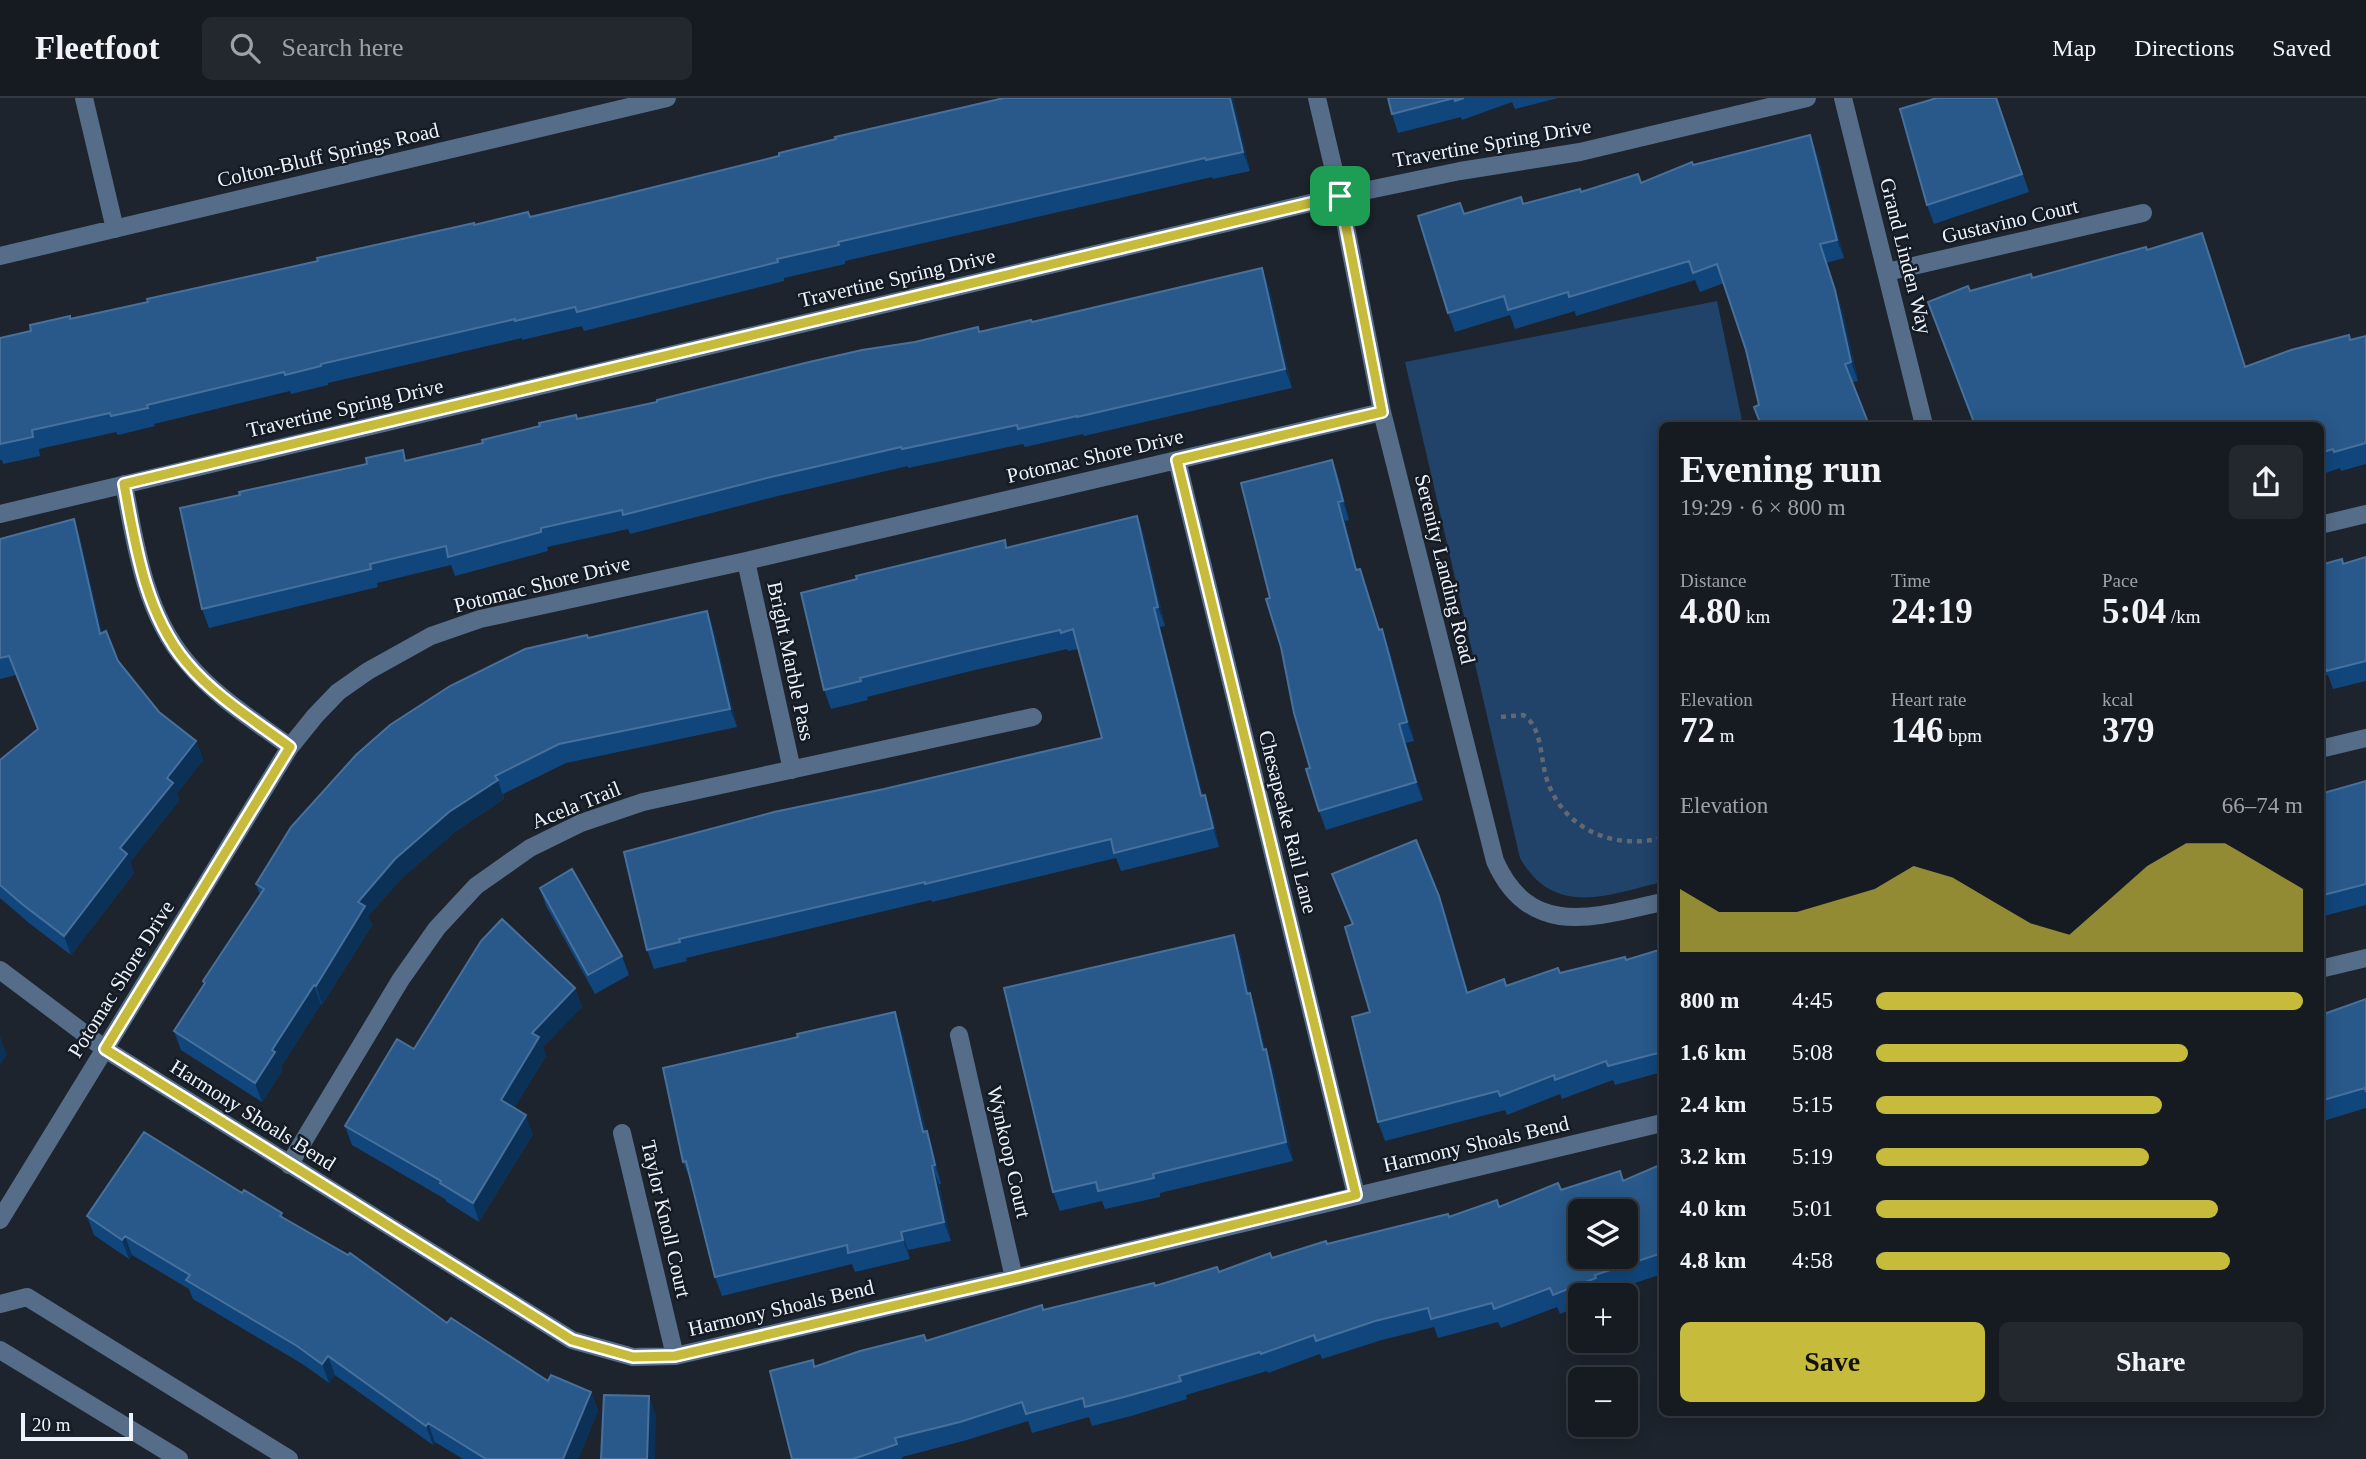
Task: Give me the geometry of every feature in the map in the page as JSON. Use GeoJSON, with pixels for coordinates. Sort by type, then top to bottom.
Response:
{"type":"FeatureCollection","features":[{"type":"Feature","properties":{"kind":"street"},"geometry":{"type":"LineString","coordinates":[[85,98],[115,229]]}},
{"type":"Feature","properties":{"kind":"street","name":"Colton-Bluff Springs Road"},"geometry":{"type":"LineString","coordinates":[[0,256],[667,98]]}},
{"type":"Feature","properties":{"kind":"street","name":"Serenity Landing Road"},"geometry":{"type":"LineString","coordinates":[[1317,98],[1340,196],[1382,412],[1495,861],[1503,879],[1523,900],[1548,914],[1571,919],[1659,903]]}},
{"type":"Feature","properties":{"kind":"street","name":"Travertine Spring Drive"},"geometry":{"type":"LineString","coordinates":[[0,514],[1340,196],[1460,171],[1580,152],[1807,98]]}},
{"type":"Feature","properties":{"kind":"street","name":"Grand Linden Way"},"geometry":{"type":"LineString","coordinates":[[1843,98],[1923,422]]}},
{"type":"Feature","properties":{"kind":"street","name":"Gustavino Court"},"geometry":{"type":"LineString","coordinates":[[1887,272],[2143,214]]}},
{"type":"Feature","properties":{"kind":"street","name":"Potomac Shore Drive"},"geometry":{"type":"LineString","coordinates":[[0,1220],[290,747],[338,692],[397,653],[431,636],[494,615],[746,561],[1382,412]]}},
{"type":"Feature","properties":{"kind":"street","name":"Chesapeake Rail Lane"},"geometry":{"type":"LineString","coordinates":[[1177,460],[1356,1195]]}},
{"type":"Feature","properties":{"kind":"street"},"geometry":{"type":"LineString","coordinates":[[124,484],[135,544],[146,585],[161,622],[186,661],[229,702],[290,747]]}},
{"type":"Feature","properties":{"kind":"street"},"geometry":{"type":"LineString","coordinates":[[2324,524],[2366,514]]}},
{"type":"Feature","properties":{"kind":"street","name":"Bright Marble Pass"},"geometry":{"type":"LineString","coordinates":[[746,561],[792,770]]}},
{"type":"Feature","properties":{"kind":"street","name":"Acela Trail"},"geometry":{"type":"LineString","coordinates":[[289,1165],[401,979],[437,929],[475,886],[530,848],[581,822],[643,802],[1033,717]]}},
{"type":"Feature","properties":{"kind":"street"},"geometry":{"type":"LineString","coordinates":[[2324,747],[2366,738]]}},
{"type":"Feature","properties":{"kind":"street"},"geometry":{"type":"LineString","coordinates":[[2324,968],[2366,958]]}},
{"type":"Feature","properties":{"kind":"street","name":"Harmony Shoals Bend"},"geometry":{"type":"LineString","coordinates":[[0,971],[105,1049],[572,1340],[633,1357],[675,1356],[1659,1124]]}},
{"type":"Feature","properties":{"kind":"street","name":"Wynkoop Court"},"geometry":{"type":"LineString","coordinates":[[959,1035],[1014,1278]]}},
{"type":"Feature","properties":{"kind":"street","name":"Taylor Knoll Court"},"geometry":{"type":"LineString","coordinates":[[622,1133],[675,1356]]}},
{"type":"Feature","properties":{"kind":"street"},"geometry":{"type":"LineString","coordinates":[[0,1304],[27,1297],[289,1459]]}},
{"type":"Feature","properties":{"kind":"street"},"geometry":{"type":"LineString","coordinates":[[0,1350],[179,1459]]}},
{"type":"Feature","properties":{"kind":"path"},"geometry":{"type":"LineString","coordinates":[[1501,716],[1523,715],[1532,723],[1547,780],[1555,797],[1567,814],[1582,827],[1598,836],[1626,842],[1659,839]]}},
{"type":"Feature","properties":{"kind":"shaded area"},"geometry":{"type":"Polygon","coordinates":[[[1717,301],[1742,422],[1659,422],[1659,883],[1602,896],[1566,895],[1549,889],[1534,877],[1520,858],[1405,362],[1717,301]]]}},
{"type":"Feature","properties":{"kind":"building"},"geometry":{"type":"Polygon","coordinates":[[[1004,98],[1230,98],[1243,152],[1206,160],[1205,158],[838,242],[839,245],[777,259],[778,262],[577,312],[575,307],[515,319],[321,364],[285,375],[284,372],[147,405],[148,408],[111,416],[110,413],[32,430],[33,437],[0,444],[0,338],[31,331],[30,325],[148,302],[147,299],[474,223],[528,212],[530,217],[779,156],[779,153],[836,139],[835,137],[1004,98]]]}},
{"type":"Feature","properties":{"kind":"building"},"geometry":{"type":"Polygon","coordinates":[[[1388,98],[1454,98],[1392,114],[1388,98]]]}},
{"type":"Feature","properties":{"kind":"building"},"geometry":{"type":"Polygon","coordinates":[[[1937,98],[1996,98],[2022,174],[1927,205],[1900,109],[1937,98]]]}},
{"type":"Feature","properties":{"kind":"building"},"geometry":{"type":"Polygon","coordinates":[[[1810,135],[1837,240],[1820,244],[1835,290],[1851,362],[1845,364],[1868,422],[1760,422],[1754,407],[1759,405],[1746,350],[1717,264],[1693,273],[1689,261],[1569,297],[1568,292],[1508,310],[1504,296],[1448,313],[1418,216],[1460,203],[1464,214],[1521,197],[1523,204],[1580,189],[1581,192],[1638,174],[1641,183],[1692,162],[1693,165],[1810,135]]]}},
{"type":"Feature","properties":{"kind":"building"},"geometry":{"type":"Polygon","coordinates":[[[2202,233],[2245,367],[2291,350],[2349,335],[2350,340],[2366,336],[2366,443],[2334,452],[2333,449],[2324,452],[2324,422],[1974,422],[1928,302],[1968,286],[1970,291],[2031,274],[2032,278],[2146,247],[2147,250],[2202,233]]]}},
{"type":"Feature","properties":{"kind":"building"},"geometry":{"type":"Polygon","coordinates":[[[1262,268],[1285,369],[1018,429],[1017,425],[902,449],[901,447],[623,515],[622,510],[541,528],[541,532],[448,557],[446,546],[370,564],[371,569],[202,609],[180,508],[367,464],[366,458],[403,450],[405,461],[483,443],[482,440],[540,426],[539,423],[576,415],[577,419],[657,402],[862,350],[915,342],[978,327],[979,332],[1031,320],[1032,322],[1262,268]]]}},
{"type":"Feature","properties":{"kind":"building"},"geometry":{"type":"Polygon","coordinates":[[[1332,460],[1343,501],[1338,502],[1356,570],[1360,569],[1379,630],[1382,629],[1407,722],[1399,724],[1416,782],[1319,811],[1306,769],[1310,768],[1294,713],[1281,647],[1266,599],[1270,598],[1241,483],[1332,460]]]}},
{"type":"Feature","properties":{"kind":"building"},"geometry":{"type":"Polygon","coordinates":[[[1137,516],[1158,607],[1154,608],[1201,796],[1205,795],[1213,828],[1114,853],[1111,839],[679,939],[680,942],[647,950],[624,852],[774,812],[1102,738],[1073,629],[968,651],[860,678],[861,681],[824,690],[801,593],[857,579],[856,576],[1005,540],[1006,548],[1137,516]]]}},
{"type":"Feature","properties":{"kind":"building"},"geometry":{"type":"Polygon","coordinates":[[[74,519],[100,634],[106,631],[118,661],[159,712],[196,741],[167,778],[173,783],[120,848],[127,854],[64,936],[0,885],[0,760],[38,729],[9,656],[0,658],[0,539],[74,519]]]}},
{"type":"Feature","properties":{"kind":"building"},"geometry":{"type":"Polygon","coordinates":[[[2366,557],[2366,661],[2326,671],[2324,564],[2342,559],[2343,564],[2366,557]]]}},
{"type":"Feature","properties":{"kind":"building"},"geometry":{"type":"Polygon","coordinates":[[[707,611],[730,709],[559,744],[495,776],[498,780],[449,812],[395,859],[358,902],[365,906],[316,986],[314,985],[272,1050],[275,1052],[255,1083],[174,1031],[205,983],[203,981],[264,889],[256,884],[291,827],[356,755],[390,725],[450,686],[525,649],[587,635],[588,638],[707,611]]]}},
{"type":"Feature","properties":{"kind":"building"},"geometry":{"type":"Polygon","coordinates":[[[2366,781],[2366,884],[2324,895],[2324,793],[2366,781]]]}},
{"type":"Feature","properties":{"kind":"building"},"geometry":{"type":"Polygon","coordinates":[[[1416,840],[1439,896],[1467,993],[1504,979],[1506,986],[1558,968],[1560,973],[1625,957],[1626,960],[1659,950],[1659,1053],[1608,1066],[1606,1061],[1555,1080],[1554,1075],[1500,1096],[1498,1091],[1378,1122],[1352,1017],[1370,1012],[1345,927],[1353,924],[1332,874],[1416,840]]]}},
{"type":"Feature","properties":{"kind":"building"},"geometry":{"type":"Polygon","coordinates":[[[572,869],[622,956],[588,975],[540,888],[572,869]]]}},
{"type":"Feature","properties":{"kind":"building"},"geometry":{"type":"Polygon","coordinates":[[[502,919],[575,988],[532,1033],[539,1037],[501,1100],[526,1115],[473,1203],[440,1183],[441,1181],[345,1126],[397,1039],[414,1049],[481,941],[502,919]]]}},
{"type":"Feature","properties":{"kind":"building"},"geometry":{"type":"Polygon","coordinates":[[[1234,935],[1247,994],[1250,993],[1263,1050],[1266,1049],[1286,1142],[1153,1174],[1154,1178],[1098,1191],[1096,1182],[1053,1192],[1004,988],[1234,935]]]}},
{"type":"Feature","properties":{"kind":"building"},"geometry":{"type":"Polygon","coordinates":[[[2366,999],[2366,1092],[2365,1088],[2324,1100],[2324,1014],[2366,999]]]}},
{"type":"Feature","properties":{"kind":"building"},"geometry":{"type":"Polygon","coordinates":[[[895,1012],[923,1132],[927,1131],[935,1165],[932,1166],[944,1222],[901,1232],[903,1240],[848,1253],[847,1245],[715,1277],[686,1161],[683,1162],[663,1068],[895,1012]]]}},
{"type":"Feature","properties":{"kind":"building"},"geometry":{"type":"Polygon","coordinates":[[[144,1132],[242,1193],[244,1190],[282,1213],[280,1216],[348,1255],[350,1253],[447,1323],[451,1318],[548,1381],[551,1375],[591,1392],[563,1459],[486,1459],[428,1423],[426,1426],[328,1356],[322,1364],[297,1346],[186,1280],[190,1275],[125,1236],[122,1240],[87,1216],[144,1132]]]}},
{"type":"Feature","properties":{"kind":"building"},"geometry":{"type":"Polygon","coordinates":[[[1659,1165],[1659,1254],[1638,1261],[1638,1199],[1568,1199],[1568,1269],[1613,1269],[1595,1275],[1596,1278],[1583,1283],[1568,1283],[1568,1289],[1553,1295],[1550,1288],[1494,1309],[1492,1303],[1431,1319],[1428,1308],[1375,1321],[1316,1341],[1314,1335],[1261,1354],[1260,1352],[1179,1376],[1181,1381],[1085,1407],[1083,1398],[1026,1414],[1022,1402],[960,1422],[895,1438],[897,1444],[853,1459],[792,1459],[770,1371],[813,1360],[814,1367],[860,1351],[924,1335],[926,1341],[1042,1305],[1043,1310],[1154,1283],[1155,1286],[1217,1267],[1219,1272],[1270,1253],[1272,1258],[1326,1241],[1327,1244],[1448,1214],[1449,1217],[1497,1200],[1499,1207],[1558,1183],[1561,1190],[1620,1171],[1623,1181],[1659,1165]]]}},
{"type":"Feature","properties":{"kind":"building"},"geometry":{"type":"Polygon","coordinates":[[[604,1395],[649,1396],[647,1459],[601,1459],[604,1395]]]}},
{"type":"Feature","properties":{"kind":"route"},"geometry":{"type":"LineString","coordinates":[[1340,196],[1382,412],[1177,460],[1356,1195],[675,1356],[633,1357],[572,1340],[105,1049],[290,747],[229,702],[186,661],[161,622],[146,585],[135,544],[124,484],[1340,196]]}}]}
